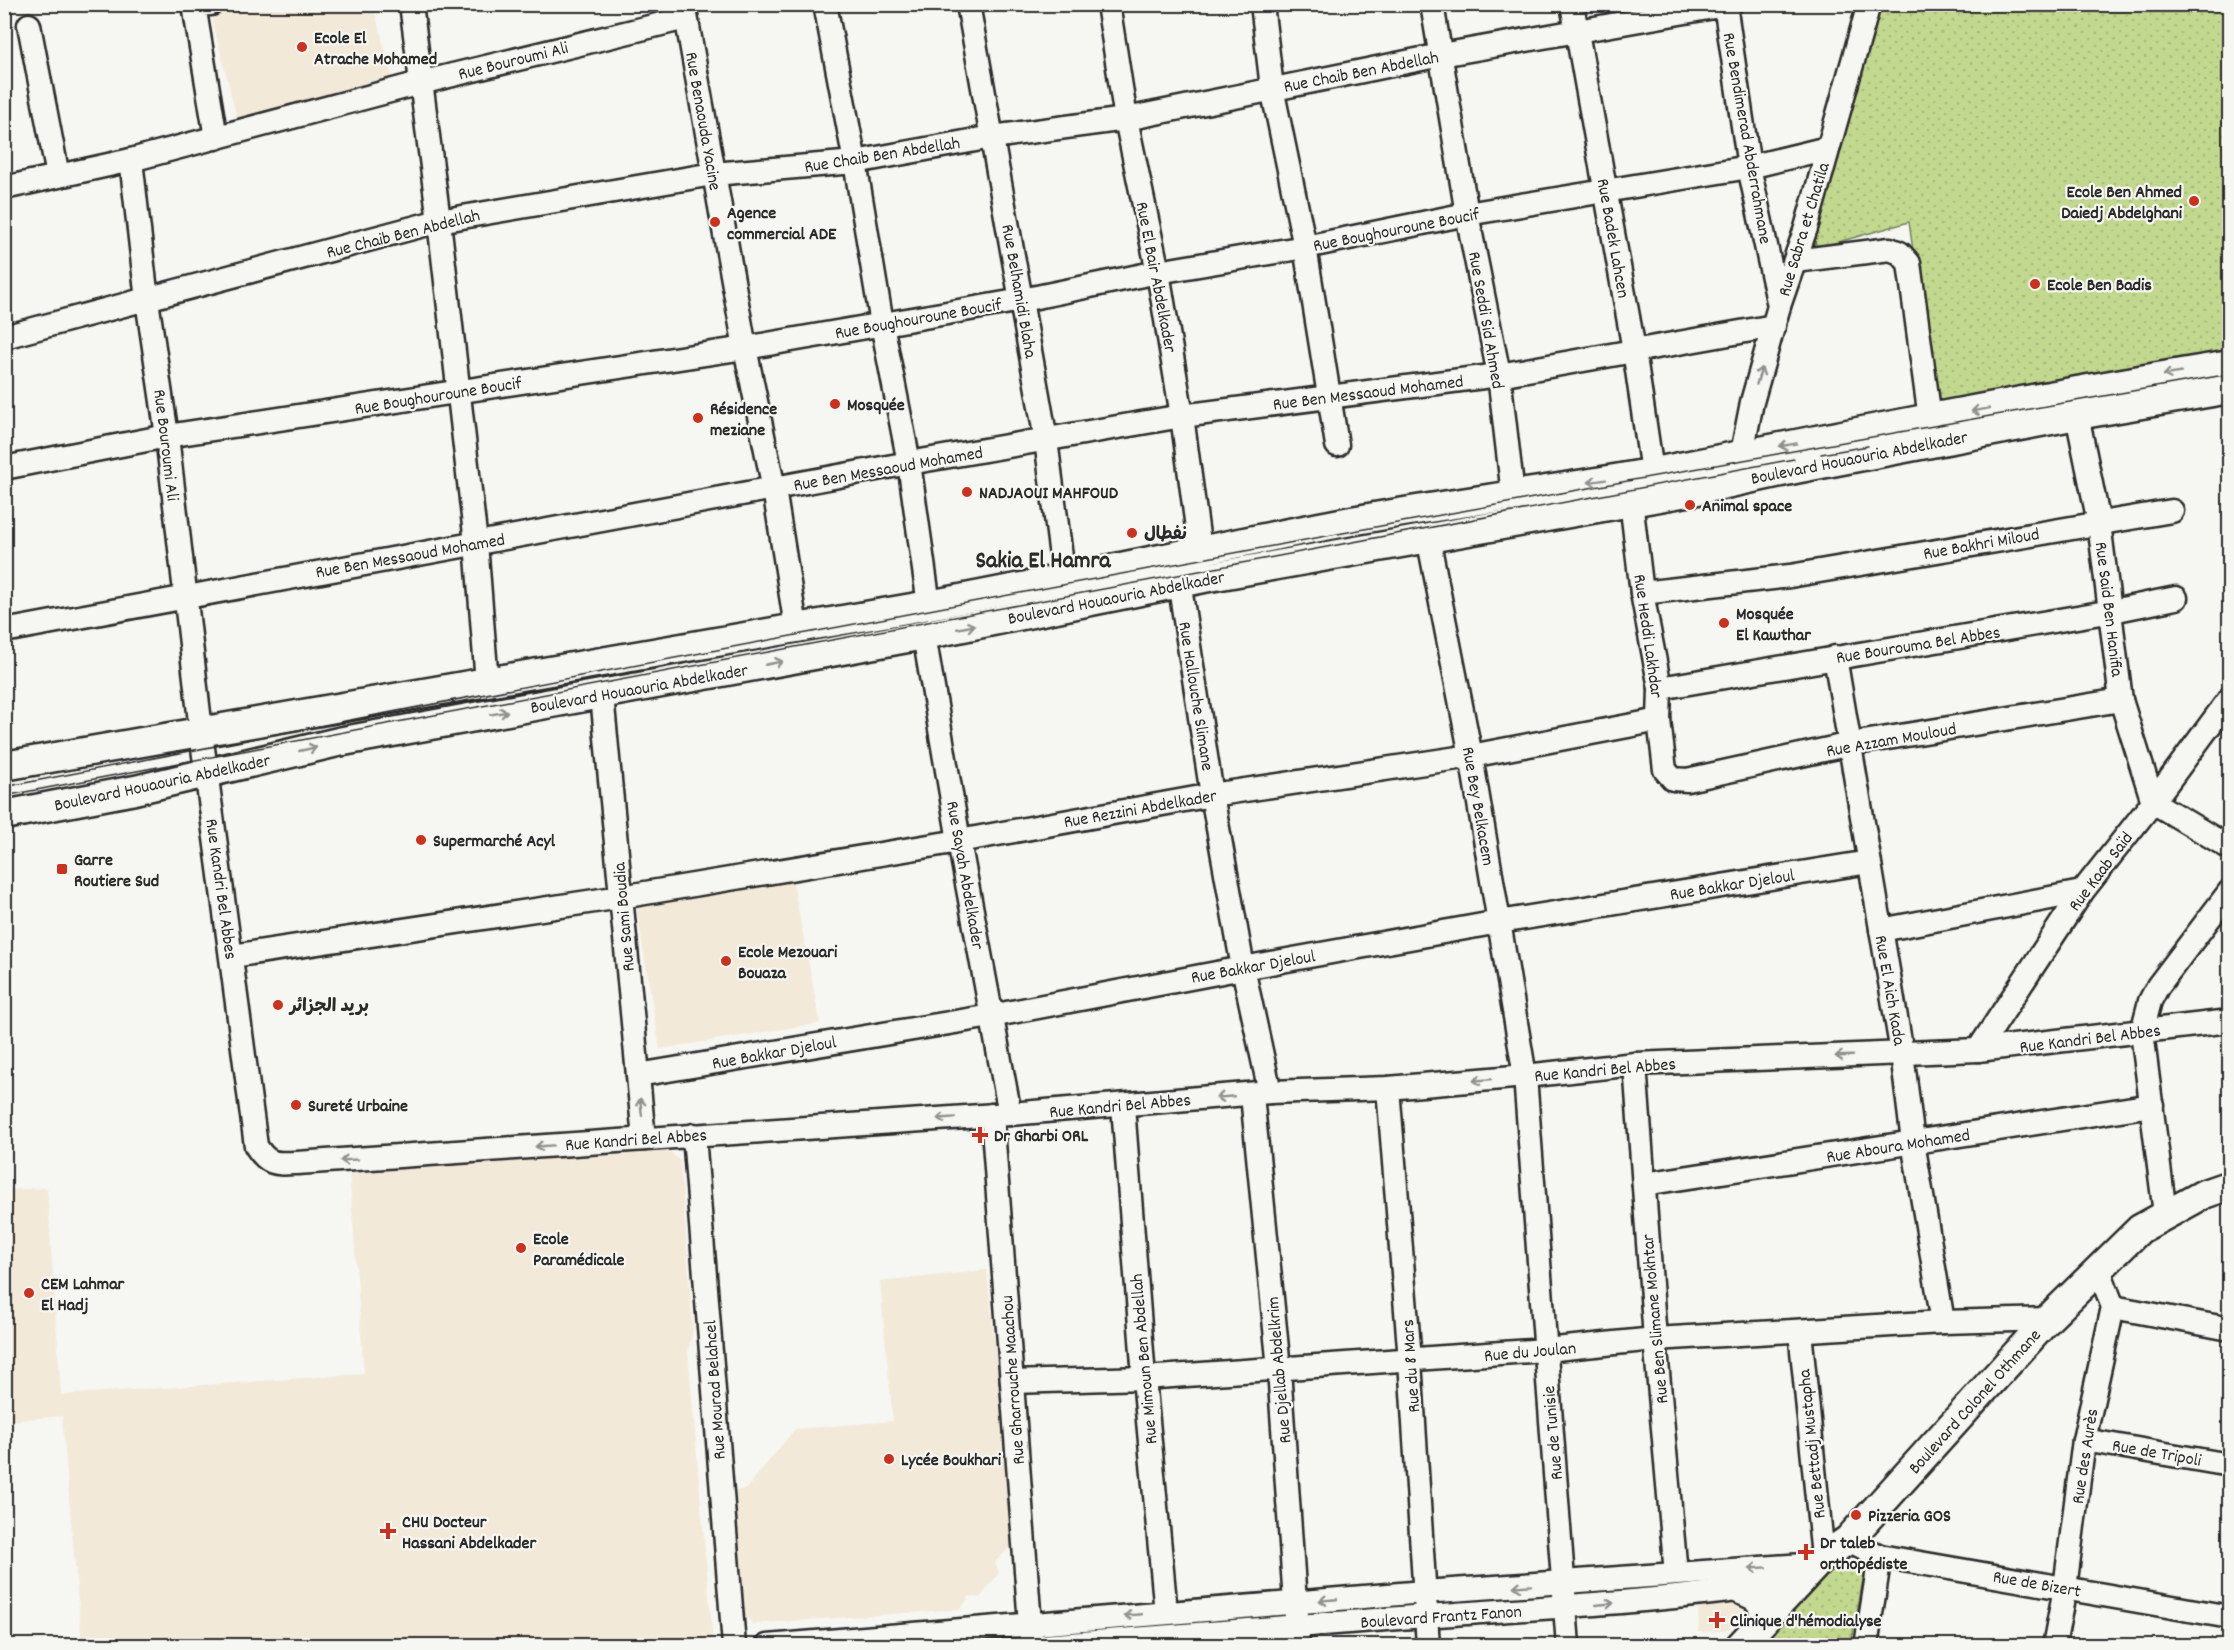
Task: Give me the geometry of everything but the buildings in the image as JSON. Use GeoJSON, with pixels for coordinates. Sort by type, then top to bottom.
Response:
{"type":"FeatureCollection","features":[{"type":"Feature","properties":{"kind":"main road","name":"Boulevard Houaouria Abdelkader"},"geometry":{"type":"LineString","coordinates":[[4,766],[1064,580],[1190,567],[1284,565],[1428,537],[1693,491],[1745,466],[1930,419],[2229,365]]}},
{"type":"Feature","properties":{"kind":"main road","name":"Boulevard Houaouria Abdelkader"},"geometry":{"type":"LineString","coordinates":[[4,815],[207,774],[338,742],[924,635],[1190,567],[1347,522],[1652,472],[1745,466],[2229,389]]}},
{"type":"Feature","properties":{"kind":"main road","name":"Boulevard Colonel Othmane"},"geometry":{"type":"LineString","coordinates":[[1740,1646],[1813,1567],[1848,1540],[2048,1319],[2140,1229],[2204,1194],[2229,1185]]}},
{"type":"Feature","properties":{"kind":"main road"},"geometry":{"type":"LineString","coordinates":[[1741,1590],[1756,1596],[1762,1602],[1764,1619]]}},
{"type":"Feature","properties":{"kind":"street"},"geometry":{"type":"LineString","coordinates":[[211,4],[194,5],[216,138]]}},
{"type":"Feature","properties":{"kind":"street"},"geometry":{"type":"LineString","coordinates":[[411,4],[439,221],[476,543],[487,683]]}},
{"type":"Feature","properties":{"kind":"street"},"geometry":{"type":"LineString","coordinates":[[825,4],[909,463],[929,605]]}},
{"type":"Feature","properties":{"kind":"street","name":"Rue Belhamidi Blaha"},"geometry":{"type":"LineString","coordinates":[[968,4],[1046,440],[1064,580]]}},
{"type":"Feature","properties":{"kind":"street","name":"Rue El Bair Abdelkader"},"geometry":{"type":"LineString","coordinates":[[1108,4],[1126,119],[1158,272],[1182,416],[1190,567]]}},
{"type":"Feature","properties":{"kind":"street"},"geometry":{"type":"LineString","coordinates":[[1262,4],[1272,88],[1305,247],[1337,445]]}},
{"type":"Feature","properties":{"kind":"street","name":"Rue Seddi Sid Ahmed"},"geometry":{"type":"LineString","coordinates":[[1432,4],[1467,214],[1499,375],[1513,495]]}},
{"type":"Feature","properties":{"kind":"street","name":"Rue Badek Lahcen"},"geometry":{"type":"LineString","coordinates":[[1572,4],[1634,350],[1652,472]]}},
{"type":"Feature","properties":{"kind":"street","name":"Rue Sabra et Chatila"},"geometry":{"type":"LineString","coordinates":[[1745,466],[1752,402],[1869,4]]}},
{"type":"Feature","properties":{"kind":"street","name":"Rue Chaib Ben Abdellah"},"geometry":{"type":"LineString","coordinates":[[4,337],[439,221],[713,174],[855,162],[992,137],[1126,119],[1441,55],[1727,5]]}},
{"type":"Feature","properties":{"kind":"street","name":"Rue Bendimerad Abderrahmane"},"geometry":{"type":"LineString","coordinates":[[1727,5],[1749,167],[1777,316]]}},
{"type":"Feature","properties":{"kind":"street","name":"Rue Bouroumi Ali"},"geometry":{"type":"LineString","coordinates":[[4,188],[216,138],[685,11]]}},
{"type":"Feature","properties":{"kind":"street","name":"Rue Benaouda Yacine"},"geometry":{"type":"LineString","coordinates":[[685,11],[745,348],[774,489],[796,627]]}},
{"type":"Feature","properties":{"kind":"street"},"geometry":{"type":"LineString","coordinates":[[29,25],[58,176]]}},
{"type":"Feature","properties":{"kind":"street","name":"Rue Boughouroune Boucif"},"geometry":{"type":"LineString","coordinates":[[4,468],[166,436],[745,348],[1022,300],[1467,214],[1749,167],[1828,148]]}},
{"type":"Feature","properties":{"kind":"street","name":"Rue Bouroumi Ali"},"geometry":{"type":"LineString","coordinates":[[131,159],[201,732]]}},
{"type":"Feature","properties":{"kind":"street"},"geometry":{"type":"LineString","coordinates":[[1795,261],[1890,249],[1900,253],[1909,263],[1930,419]]}},
{"type":"Feature","properties":{"kind":"street","name":"Rue Ben Messaoud Mohamed"},"geometry":{"type":"LineString","coordinates":[[4,631],[909,463],[1182,416],[1499,375],[1634,350],[1777,316]]}},
{"type":"Feature","properties":{"kind":"street","name":"Rue Said Ben Hanifia"},"geometry":{"type":"LineString","coordinates":[[2077,415],[2099,523],[2112,611],[2121,700],[2153,802]]}},
{"type":"Feature","properties":{"kind":"street","name":"Rue Heddi Lakhdar"},"geometry":{"type":"LineString","coordinates":[[1631,501],[1642,593],[1660,688],[1659,720],[1665,770]]}},
{"type":"Feature","properties":{"kind":"street","name":"Rue Bakhri Miloud"},"geometry":{"type":"LineString","coordinates":[[1642,593],[1790,576],[2172,511]]}},
{"type":"Feature","properties":{"kind":"street","name":"Rue Bey Belkacem"},"geometry":{"type":"LineString","coordinates":[[1428,537],[1471,756],[1525,1076]]}},
{"type":"Feature","properties":{"kind":"street","name":"Rue Hallouche Slimane"},"geometry":{"type":"LineString","coordinates":[[1190,567],[1212,795],[1243,968],[1261,1094]]}},
{"type":"Feature","properties":{"kind":"street","name":"Rue Bourouma Bel Abbes"},"geometry":{"type":"LineString","coordinates":[[1660,688],[2112,611],[2176,598]]}},
{"type":"Feature","properties":{"kind":"street","name":"Rue Sayah Abdelkader"},"geometry":{"type":"LineString","coordinates":[[924,635],[991,1016],[1001,1115]]}},
{"type":"Feature","properties":{"kind":"street","name":"Rue El Aich Kada"},"geometry":{"type":"LineString","coordinates":[[1835,657],[1902,1053],[1913,1142],[1943,1322]]}},
{"type":"Feature","properties":{"kind":"street","name":"Rue Sami Boudia"},"geometry":{"type":"LineString","coordinates":[[602,695],[644,1139]]}},
{"type":"Feature","properties":{"kind":"street","name":"Rue Kaab Saïd"},"geometry":{"type":"LineString","coordinates":[[1978,1050],[2082,892],[2153,802],[2229,698]]}},
{"type":"Feature","properties":{"kind":"street","name":"Rue Azzam Mouloud"},"geometry":{"type":"LineString","coordinates":[[1665,770],[1673,779],[1687,780],[1851,744],[2121,700]]}},
{"type":"Feature","properties":{"kind":"street","name":"Rue Rezzini Abdelkader"},"geometry":{"type":"LineString","coordinates":[[232,956],[621,897],[959,841],[1212,795],[1471,756],[1659,720]]}},
{"type":"Feature","properties":{"kind":"street","name":"Rue Kandri Bel Abbes"},"geometry":{"type":"LineString","coordinates":[[201,732],[256,1146],[264,1159],[279,1164],[1001,1115],[1261,1094],[1388,1088],[1635,1064],[1978,1050],[2229,1021]]}},
{"type":"Feature","properties":{"kind":"street"},"geometry":{"type":"LineString","coordinates":[[2153,802],[2229,849]]}},
{"type":"Feature","properties":{"kind":"street","name":"Rue Bakkar Djeloul"},"geometry":{"type":"LineString","coordinates":[[638,1075],[991,1016],[1499,922],[1869,862]]}},
{"type":"Feature","properties":{"kind":"street"},"geometry":{"type":"LineString","coordinates":[[2165,1214],[2142,1032],[2150,1001],[2158,986],[2229,891]]}},
{"type":"Feature","properties":{"kind":"street"},"geometry":{"type":"LineString","coordinates":[[1881,930],[2082,892]]}},
{"type":"Feature","properties":{"kind":"street","name":"Rue Ben Slimane Mokhtar"},"geometry":{"type":"LineString","coordinates":[[1635,1064],[1655,1339],[1676,1574]]}},
{"type":"Feature","properties":{"kind":"street","name":"Rue de Tunisie"},"geometry":{"type":"LineString","coordinates":[[1525,1076],[1568,1646]]}},
{"type":"Feature","properties":{"kind":"street","name":"Rue du 8 Mars"},"geometry":{"type":"LineString","coordinates":[[1388,1088],[1410,1360],[1428,1646]]}},
{"type":"Feature","properties":{"kind":"street","name":"Rue Djellab Abdelkrim"},"geometry":{"type":"LineString","coordinates":[[1261,1094],[1297,1636]]}},
{"type":"Feature","properties":{"kind":"street","name":"Rue Aboura Mohamed"},"geometry":{"type":"LineString","coordinates":[[1644,1184],[2152,1105]]}},
{"type":"Feature","properties":{"kind":"street","name":"Rue Mimoun Ben Abdellah"},"geometry":{"type":"LineString","coordinates":[[1123,1106],[1144,1378],[1166,1613]]}},
{"type":"Feature","properties":{"kind":"street","name":"Rue Gharrouche Maachou"},"geometry":{"type":"LineString","coordinates":[[1001,1115],[1012,1382],[1031,1635]]}},
{"type":"Feature","properties":{"kind":"street","name":"Rue Mourad Belahcel"},"geometry":{"type":"LineString","coordinates":[[694,1135],[734,1646]]}},
{"type":"Feature","properties":{"kind":"street"},"geometry":{"type":"LineString","coordinates":[[2099,1270],[2113,1307],[2229,1329]]}},
{"type":"Feature","properties":{"kind":"street","name":"Rue des Aurès"},"geometry":{"type":"LineString","coordinates":[[2054,1646],[2065,1588],[2084,1440],[2113,1307]]}},
{"type":"Feature","properties":{"kind":"street","name":"Rue du Joulan"},"geometry":{"type":"LineString","coordinates":[[1012,1382],[1144,1378],[1545,1350],[1655,1339],[1943,1322],[2048,1319]]}},
{"type":"Feature","properties":{"kind":"street","name":"Rue Bettadj Mustapha"},"geometry":{"type":"LineString","coordinates":[[1800,1331],[1813,1567]]}},
{"type":"Feature","properties":{"kind":"street","name":"Rue de Tripoli"},"geometry":{"type":"LineString","coordinates":[[2084,1440],[2229,1465]]}},
{"type":"Feature","properties":{"kind":"street","name":"Rue de Bizert"},"geometry":{"type":"LineString","coordinates":[[1848,1540],[1880,1556],[2229,1617]]}},
{"type":"Feature","properties":{"kind":"street"},"geometry":{"type":"LineString","coordinates":[[1866,1646],[1880,1556]]}},
{"type":"Feature","properties":{"kind":"street"},"geometry":{"type":"LineString","coordinates":[[767,1646],[1031,1635],[1106,1618],[1424,1592],[1676,1574],[1813,1567]]}},
{"type":"Feature","properties":{"kind":"street","name":"Boulevard Frantz Fanon"},"geometry":{"type":"LineString","coordinates":[[1044,1646],[1108,1641],[1297,1636],[1425,1616],[1565,1608],[1741,1590],[1813,1567]]}},
{"type":"Feature","properties":{"kind":"street"},"geometry":{"type":"LineString","coordinates":[[1106,1618],[1108,1641]]}},
{"type":"Feature","properties":{"kind":"shaded area","name":"Ecole El Atrache Mohamed"},"geometry":{"type":"Polygon","coordinates":[[[251,5],[373,5],[393,81],[237,118],[211,14],[251,5]]]}},
{"type":"Feature","properties":{"kind":"shaded area","name":"Ecole Mezouari Bouaza"},"geometry":{"type":"Polygon","coordinates":[[[791,872],[820,1023],[660,1049],[635,899],[791,872]]]}},
{"type":"Feature","properties":{"kind":"shaded area","name":"CHU Docteur Hassani Abdelkader"},"geometry":{"type":"Polygon","coordinates":[[[660,1143],[680,1161],[693,1329],[688,1352],[713,1645],[82,1645],[62,1416],[5,1421],[5,1190],[47,1188],[61,1395],[364,1374],[349,1167],[660,1143]]]}},
{"type":"Feature","properties":{"kind":"shaded area","name":"Lycée Boukhari"},"geometry":{"type":"Polygon","coordinates":[[[987,1270],[1015,1542],[995,1562],[999,1573],[980,1598],[970,1596],[960,1609],[753,1624],[742,1612],[736,1491],[746,1489],[795,1429],[893,1421],[880,1282],[987,1270]]]}},
{"type":"Feature","properties":{"kind":"shaded area","name":"Clinique d'hémodialyse"},"geometry":{"type":"Polygon","coordinates":[[[1745,1598],[1746,1608],[1726,1631],[1699,1632],[1698,1603],[1745,1598]]]}},
{"type":"Feature","properties":{"kind":"green space"},"geometry":{"type":"Polygon","coordinates":[[[1865,5],[2229,5],[2229,356],[1935,409],[1909,222],[1817,248],[1808,217],[1865,5]]]}},
{"type":"Feature","properties":{"kind":"green space"},"geometry":{"type":"Polygon","coordinates":[[[1834,1562],[1865,1569],[1851,1645],[1764,1646],[1834,1562]]]}},
{"type":"Feature","properties":{"kind":"tram line"},"geometry":{"type":"LineString","coordinates":[[4,787],[1116,575],[2230,374]]}},
{"type":"Feature","properties":{"kind":"tram line"},"geometry":{"type":"LineString","coordinates":[[1821,454],[1868,446]]}},
{"type":"Feature","properties":{"kind":"tram line"},"geometry":{"type":"LineString","coordinates":[[4,796],[1794,459]]}},
{"type":"Feature","properties":{"kind":"place","name":"Ecole El Atrache Mohamed"},"geometry":{"type":"Point","coordinates":[302,47]}},
{"type":"Feature","properties":{"kind":"place","name":"Ecole Ben Ahmed Daiedj Abdelghani"},"geometry":{"type":"Point","coordinates":[2194,201]}},
{"type":"Feature","properties":{"kind":"place","name":"Agence commercial ADE"},"geometry":{"type":"Point","coordinates":[715,222]}},
{"type":"Feature","properties":{"kind":"place","name":"Ecole Ben Badis"},"geometry":{"type":"Point","coordinates":[2035,284]}},
{"type":"Feature","properties":{"kind":"place","name":"Mosquée"},"geometry":{"type":"Point","coordinates":[835,404]}},
{"type":"Feature","properties":{"kind":"place","name":"Résidence meziane"},"geometry":{"type":"Point","coordinates":[698,418]}},
{"type":"Feature","properties":{"kind":"place","name":"NADJAOUI MAHFOUD"},"geometry":{"type":"Point","coordinates":[967,492]}},
{"type":"Feature","properties":{"kind":"place","name":"Animal space"},"geometry":{"type":"Point","coordinates":[1690,505]}},
{"type":"Feature","properties":{"kind":"place","name":"نفطال"},"geometry":{"type":"Point","coordinates":[1132,533]}},
{"type":"Feature","properties":{"kind":"place","name":"Mosquée El Kawthar"},"geometry":{"type":"Point","coordinates":[1724,623]}},
{"type":"Feature","properties":{"kind":"place","name":"Supermarché Acyl"},"geometry":{"type":"Point","coordinates":[421,840]}},
{"type":"Feature","properties":{"kind":"place","name":"Garre Routiere Sud"},"geometry":{"type":"Point","coordinates":[62,869]}},
{"type":"Feature","properties":{"kind":"place","name":"Ecole Mezouari Bouaza"},"geometry":{"type":"Point","coordinates":[726,961]}},
{"type":"Feature","properties":{"kind":"place","name":"بريد الجزائر"},"geometry":{"type":"Point","coordinates":[278,1005]}},
{"type":"Feature","properties":{"kind":"place","name":"Sureté Urbaine"},"geometry":{"type":"Point","coordinates":[296,1105]}},
{"type":"Feature","properties":{"kind":"place","name":"Dr Gharbi ORL"},"geometry":{"type":"Point","coordinates":[980,1135]}},
{"type":"Feature","properties":{"kind":"place","name":"Ecole Paramédicale"},"geometry":{"type":"Point","coordinates":[521,1248]}},
{"type":"Feature","properties":{"kind":"place","name":"CEM Lahmar El Hadj"},"geometry":{"type":"Point","coordinates":[29,1293]}},
{"type":"Feature","properties":{"kind":"place","name":"Lycée Boukhari"},"geometry":{"type":"Point","coordinates":[889,1459]}},
{"type":"Feature","properties":{"kind":"place","name":"Pizzeria GOS"},"geometry":{"type":"Point","coordinates":[1856,1515]}},
{"type":"Feature","properties":{"kind":"place","name":"CHU Docteur Hassani Abdelkader"},"geometry":{"type":"Point","coordinates":[388,1531]}},
{"type":"Feature","properties":{"kind":"place","name":"Dr taleb orthopédiste"},"geometry":{"type":"Point","coordinates":[1806,1552]}},
{"type":"Feature","properties":{"kind":"place","name":"Clinique d'hémodialyse"},"geometry":{"type":"Point","coordinates":[1717,1620]}},
{"type":"Feature","properties":{"kind":"district","name":"Sakia El Hamra"},"geometry":{"type":"Point","coordinates":[1043,559]}}]}
